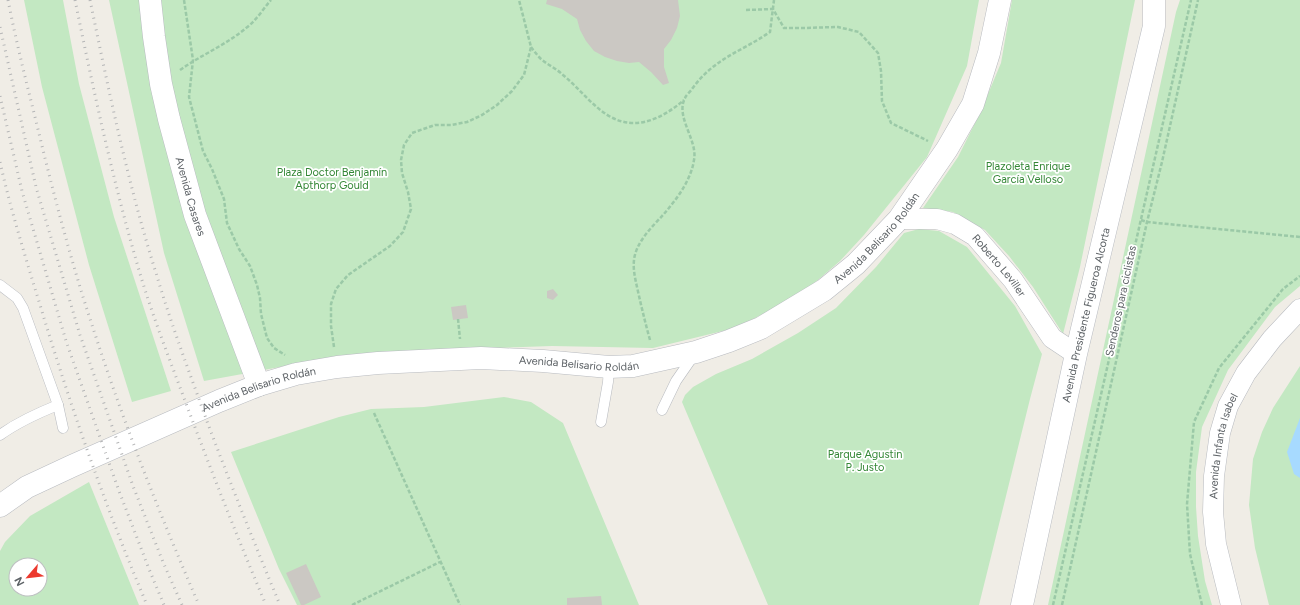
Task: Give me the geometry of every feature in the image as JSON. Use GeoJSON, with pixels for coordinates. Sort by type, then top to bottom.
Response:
{"type":"FeatureCollection","features":[{"type":"Feature","properties":{"kind":"street","name":"Avenida Casares"},"geometry":{"type":"LineString","coordinates":[[150,0],[161,84],[195,215],[260,385]]}},
{"type":"Feature","properties":{"kind":"street","name":"Avenida Belisario Roldán"},"geometry":{"type":"LineString","coordinates":[[0,506],[27,487],[59,472],[219,401],[260,385],[296,374],[334,355],[409,361],[481,358],[543,361],[609,367],[633,366],[696,352],[729,342],[761,328],[824,290],[856,264],[899,219],[947,149],[973,104],[990,53],[1000,0]]}},
{"type":"Feature","properties":{"kind":"street","name":"Avenida Presidente Figueroa Alcorta"},"geometry":{"type":"LineString","coordinates":[[1154,0],[1154,26]]}},
{"type":"Feature","properties":{"kind":"street","name":"Avenida Presidente Figueroa Alcorta"},"geometry":{"type":"LineString","coordinates":[[1022,605],[1076,354],[1154,26],[1167,0]]}},
{"type":"Feature","properties":{"kind":"street","name":"Roberto Leviller"},"geometry":{"type":"LineString","coordinates":[[899,219],[937,219],[955,224],[975,236],[1013,280],[1052,338],[1076,354]]}},
{"type":"Feature","properties":{"kind":"street","name":"Avenida Infanta Isabel"},"geometry":{"type":"LineString","coordinates":[[1231,605],[1216,544],[1213,512],[1214,476],[1220,433],[1228,406],[1246,373],[1272,339],[1300,309]]}},
{"type":"Feature","properties":{"kind":"lane"},"geometry":{"type":"LineString","coordinates":[[0,286],[17,298],[23,308],[58,405],[63,428]]}},
{"type":"Feature","properties":{"kind":"lane"},"geometry":{"type":"LineString","coordinates":[[662,410],[676,381],[696,352]]}},
{"type":"Feature","properties":{"kind":"lane"},"geometry":{"type":"LineString","coordinates":[[601,422],[609,367]]}},
{"type":"Feature","properties":{"kind":"lane"},"geometry":{"type":"LineString","coordinates":[[0,435],[10,427],[58,405]]}},
{"type":"Feature","properties":{"kind":"path"},"geometry":{"type":"LineString","coordinates":[[184,0],[193,60],[190,97],[203,151],[224,199],[227,223],[239,249],[250,266],[257,285],[260,298],[260,314],[266,338],[274,348],[290,357]]}},
{"type":"Feature","properties":{"kind":"path"},"geometry":{"type":"LineString","coordinates":[[161,84],[193,60],[212,52],[247,28],[271,0]]}},
{"type":"Feature","properties":{"kind":"path"},"geometry":{"type":"LineString","coordinates":[[519,0],[531,47],[541,59],[563,74],[609,116],[625,122],[645,122],[657,118],[671,110],[684,99],[707,70],[770,32],[774,0]]}},
{"type":"Feature","properties":{"kind":"path"},"geometry":{"type":"LineString","coordinates":[[1053,605],[1191,0]]}},
{"type":"Feature","properties":{"kind":"path","name":"Senderos para ciclistas"},"geometry":{"type":"LineString","coordinates":[[1062,605],[1198,0]]}},
{"type":"Feature","properties":{"kind":"path"},"geometry":{"type":"LineString","coordinates":[[746,10],[772,9]]}},
{"type":"Feature","properties":{"kind":"path"},"geometry":{"type":"LineString","coordinates":[[772,9],[784,28],[838,27],[859,32],[878,53],[881,71],[882,101],[891,123],[947,149]]}},
{"type":"Feature","properties":{"kind":"path"},"geometry":{"type":"LineString","coordinates":[[334,355],[331,326],[331,304],[336,289],[348,275],[390,246],[403,232],[411,209],[408,192],[402,173],[401,160],[404,145],[412,133],[435,125],[451,125],[468,122],[497,105],[512,91],[524,75],[531,47]]}},
{"type":"Feature","properties":{"kind":"path"},"geometry":{"type":"LineString","coordinates":[[655,362],[653,348],[643,317],[634,273],[634,260],[639,245],[649,230],[665,213],[682,190],[692,170],[695,158],[694,144],[683,118],[684,99]]}},
{"type":"Feature","properties":{"kind":"path"},"geometry":{"type":"LineString","coordinates":[[1141,220],[1147,222],[1300,237]]}},
{"type":"Feature","properties":{"kind":"path"},"geometry":{"type":"LineString","coordinates":[[1203,403],[1218,368],[1283,289],[1300,276]]}},
{"type":"Feature","properties":{"kind":"path"},"geometry":{"type":"LineString","coordinates":[[374,413],[460,605]]}},
{"type":"Feature","properties":{"kind":"path"},"geometry":{"type":"LineString","coordinates":[[352,605],[440,562]]}},
{"type":"Feature","properties":{"kind":"green space"},"geometry":{"type":"Polygon","coordinates":[[[24,0],[63,0],[79,84],[114,217],[171,391],[132,402],[89,265],[42,87],[24,0]]]}},
{"type":"Feature","properties":{"kind":"green space","name":"Plaza Doctor Benjamín Apthorp Gould"},"geometry":{"type":"Polygon","coordinates":[[[109,0],[979,0],[967,66],[927,157],[864,235],[840,261],[812,285],[775,308],[735,328],[653,348],[552,346],[403,351],[335,357],[204,381],[164,253],[109,0]]]}},
{"type":"Feature","properties":{"kind":"green space","name":"Plazoleta Enrique García Velloso"},"geometry":{"type":"Polygon","coordinates":[[[1012,0],[1135,0],[1080,267],[1063,334],[1033,287],[1009,256],[985,230],[953,212],[923,208],[958,157],[980,113],[1001,63],[1012,0]]]}},
{"type":"Feature","properties":{"kind":"green space"},"geometry":{"type":"Polygon","coordinates":[[[1180,0],[1300,0],[1300,286],[1275,307],[1228,370],[1202,427],[1196,472],[1196,507],[1198,536],[1205,581],[1212,605],[1048,605],[1176,12],[1180,0]]]}},
{"type":"Feature","properties":{"kind":"green space","name":"Parque Agustin P. Justo"},"geometry":{"type":"Polygon","coordinates":[[[919,229],[939,231],[967,247],[1015,306],[1042,354],[979,605],[768,605],[682,402],[685,395],[693,387],[716,374],[752,359],[798,333],[836,308],[876,267],[904,233],[919,229]]]}},
{"type":"Feature","properties":{"kind":"green space"},"geometry":{"type":"Polygon","coordinates":[[[1300,366],[1300,605],[1269,605],[1255,548],[1249,505],[1253,459],[1262,432],[1273,408],[1300,366]]]}},
{"type":"Feature","properties":{"kind":"green space"},"geometry":{"type":"Polygon","coordinates":[[[504,397],[531,402],[563,423],[639,605],[297,605],[279,569],[231,452],[339,417],[371,409],[424,407],[504,397]]]}},
{"type":"Feature","properties":{"kind":"green space"},"geometry":{"type":"Polygon","coordinates":[[[89,482],[139,605],[0,605],[0,551],[5,542],[30,516],[89,482]]]}},
{"type":"Feature","properties":{"kind":"water"},"geometry":{"type":"Polygon","coordinates":[[[1300,418],[1300,478],[1294,474],[1287,452],[1300,418]]]}},
{"type":"Feature","properties":{"kind":"building"},"geometry":{"type":"Polygon","coordinates":[[[547,0],[678,0],[680,16],[677,28],[671,40],[664,49],[664,67],[669,83],[663,85],[639,62],[629,63],[617,61],[594,51],[580,30],[577,19],[562,9],[546,4],[547,0]]]}},
{"type":"Feature","properties":{"kind":"building"},"geometry":{"type":"Polygon","coordinates":[[[553,289],[558,295],[553,300],[547,298],[547,291],[553,289]]]}},
{"type":"Feature","properties":{"kind":"building"},"geometry":{"type":"Polygon","coordinates":[[[466,305],[468,318],[453,320],[451,307],[466,305]]]}},
{"type":"Feature","properties":{"kind":"building"},"geometry":{"type":"Polygon","coordinates":[[[306,564],[321,597],[301,605],[286,573],[306,564]]]}},
{"type":"Feature","properties":{"kind":"building"},"geometry":{"type":"Polygon","coordinates":[[[601,596],[602,605],[567,605],[567,598],[601,596]]]}},
{"type":"Feature","properties":{"kind":"railway"},"geometry":{"type":"LineString","coordinates":[[8,0],[21,61],[49,174],[70,253],[86,305],[130,435],[170,537],[199,605]]}},
{"type":"Feature","properties":{"kind":"railway"},"geometry":{"type":"LineString","coordinates":[[75,0],[113,174],[146,293],[206,456],[266,605]]}},
{"type":"Feature","properties":{"kind":"railway"},"geometry":{"type":"LineString","coordinates":[[90,0],[128,172],[162,292],[208,424],[280,605]]}},
{"type":"Feature","properties":{"kind":"railway"},"geometry":{"type":"LineString","coordinates":[[0,27],[36,187],[80,335],[133,486],[182,605]]}},
{"type":"Feature","properties":{"kind":"railway"},"geometry":{"type":"LineString","coordinates":[[0,96],[22,191],[66,341],[119,491],[164,605]]}},
{"type":"Feature","properties":{"kind":"railway"},"geometry":{"type":"LineString","coordinates":[[0,162],[19,235],[64,383],[103,495],[147,605]]}}]}
